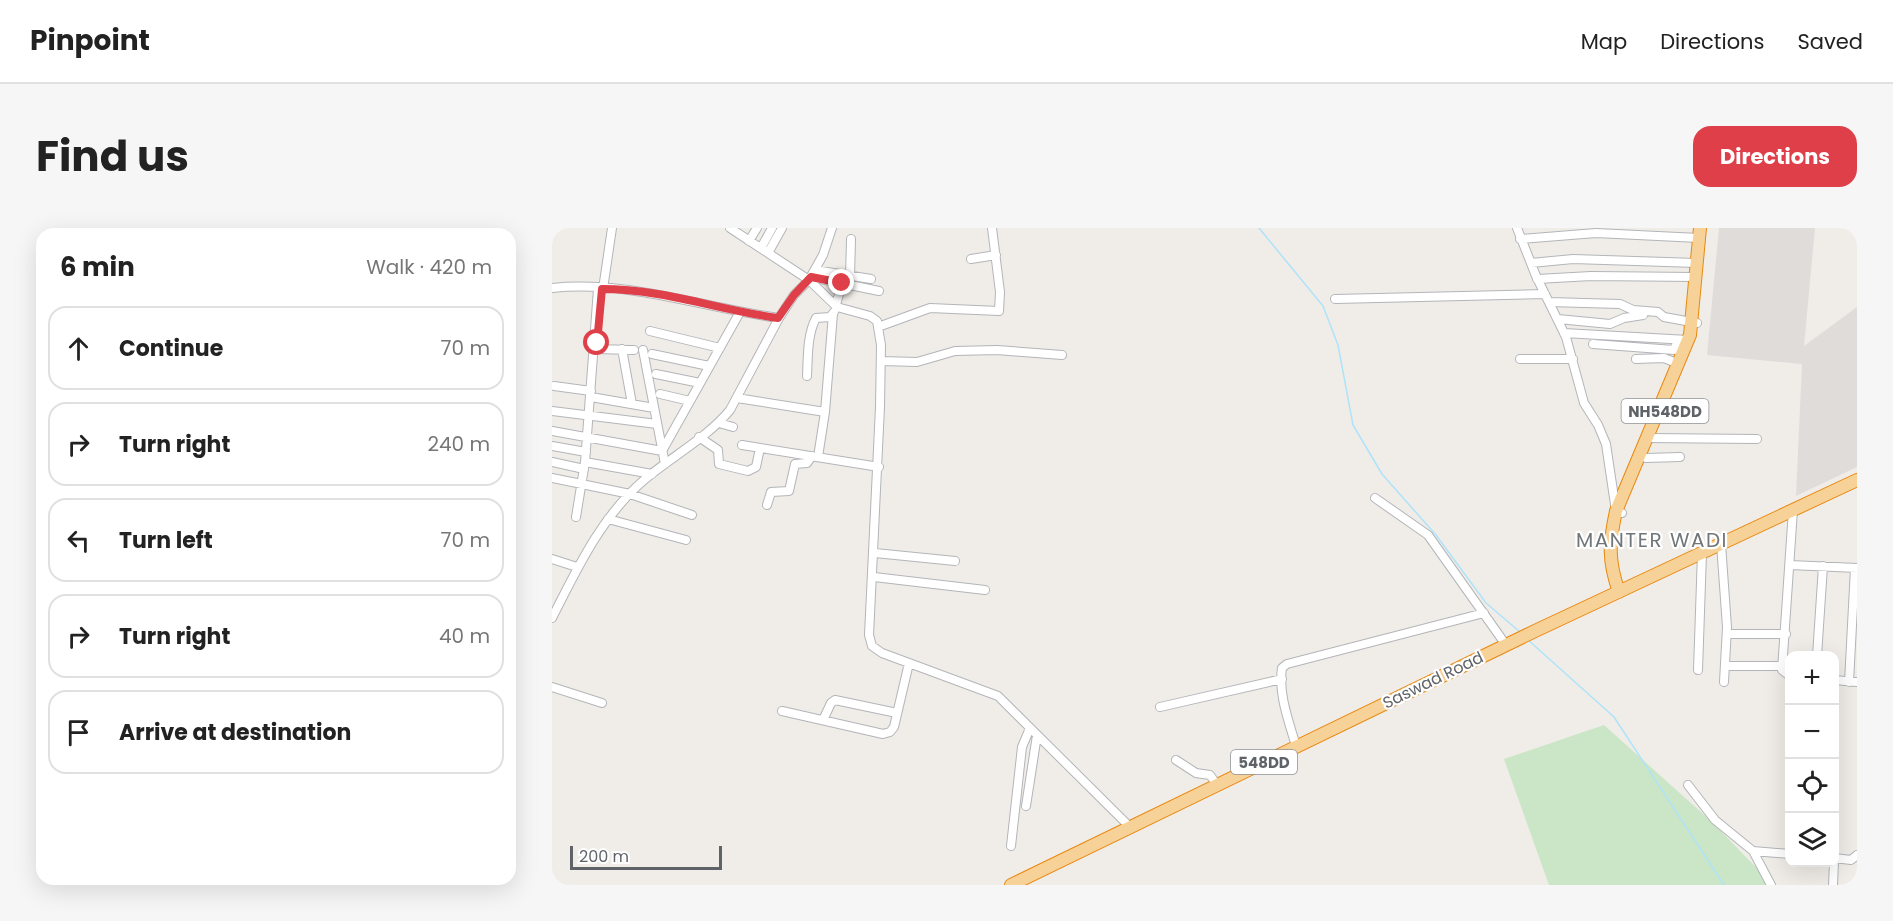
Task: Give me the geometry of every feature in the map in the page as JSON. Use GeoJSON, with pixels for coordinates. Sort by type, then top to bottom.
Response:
{"type":"FeatureCollection","features":[{"type":"Feature","properties":{"kind":"highway","name":"NH548DD"},"geometry":{"type":"LineString","coordinates":[[1672,386],[1683,340],[1695,322],[1696,277],[1702,231]]}},
{"type":"Feature","properties":{"kind":"highway","name":"NH548DD"},"geometry":{"type":"LineString","coordinates":[[1622,591],[1610,567],[1612,531],[1672,386],[1695,322],[1702,231]]}},
{"type":"Feature","properties":{"kind":"highway","name":"NH548DD"},"geometry":{"type":"LineString","coordinates":[[1619,512],[1646,458],[1650,438]]}},
{"type":"Feature","properties":{"kind":"highway","name":"Saswad Road"},"geometry":{"type":"LineString","coordinates":[[1011,885],[1535,631],[1855,482]]}},
{"type":"Feature","properties":{"kind":"street"},"geometry":{"type":"LineString","coordinates":[[576,517],[586,452],[601,289],[612,228]]}},
{"type":"Feature","properties":{"kind":"street"},"geometry":{"type":"LineString","coordinates":[[732,228],[743,232],[749,241],[765,251],[812,276],[879,291]]}},
{"type":"Feature","properties":{"kind":"street"},"geometry":{"type":"LineString","coordinates":[[749,241],[757,228]]}},
{"type":"Feature","properties":{"kind":"street"},"geometry":{"type":"LineString","coordinates":[[765,251],[772,228]]}},
{"type":"Feature","properties":{"kind":"street"},"geometry":{"type":"LineString","coordinates":[[765,251],[782,228]]}},
{"type":"Feature","properties":{"kind":"street"},"geometry":{"type":"LineString","coordinates":[[552,618],[577,567],[608,519],[652,474],[719,423],[737,398],[778,318],[794,295],[812,276],[832,228]]}},
{"type":"Feature","properties":{"kind":"street"},"geometry":{"type":"LineString","coordinates":[[879,327],[930,308],[999,310],[992,228]]}},
{"type":"Feature","properties":{"kind":"street"},"geometry":{"type":"LineString","coordinates":[[1516,228],[1564,333],[1582,398],[1606,444],[1619,512]]}},
{"type":"Feature","properties":{"kind":"street"},"geometry":{"type":"LineString","coordinates":[[1520,238],[1593,233],[1702,231]]}},
{"type":"Feature","properties":{"kind":"street"},"geometry":{"type":"LineString","coordinates":[[850,278],[851,239]]}},
{"type":"Feature","properties":{"kind":"street"},"geometry":{"type":"LineString","coordinates":[[971,259],[996,255]]}},
{"type":"Feature","properties":{"kind":"street"},"geometry":{"type":"LineString","coordinates":[[1531,264],[1574,259],[1698,263]]}},
{"type":"Feature","properties":{"kind":"street"},"geometry":{"type":"LineString","coordinates":[[812,276],[871,279]]}},
{"type":"Feature","properties":{"kind":"street"},"geometry":{"type":"LineString","coordinates":[[812,276],[835,309]]}},
{"type":"Feature","properties":{"kind":"street"},"geometry":{"type":"LineString","coordinates":[[1538,279],[1592,276],[1696,277]]}},
{"type":"Feature","properties":{"kind":"street"},"geometry":{"type":"LineString","coordinates":[[766,505],[771,492],[786,493],[789,491],[795,464],[807,463],[815,457],[825,412],[835,309],[842,283]]}},
{"type":"Feature","properties":{"kind":"street"},"geometry":{"type":"LineString","coordinates":[[552,288],[656,293],[778,318]]}},
{"type":"Feature","properties":{"kind":"street"},"geometry":{"type":"LineString","coordinates":[[1335,299],[1547,298],[1620,304],[1638,311],[1658,312],[1660,315]]}},
{"type":"Feature","properties":{"kind":"street"},"geometry":{"type":"LineString","coordinates":[[807,376],[810,335],[814,321],[835,309],[870,316],[879,327],[879,467],[869,635],[872,646],[882,653],[999,696],[1130,827]]}},
{"type":"Feature","properties":{"kind":"street"},"geometry":{"type":"LineString","coordinates":[[662,451],[740,312]]}},
{"type":"Feature","properties":{"kind":"street"},"geometry":{"type":"LineString","coordinates":[[1558,319],[1610,324],[1635,316],[1660,315],[1695,322]]}},
{"type":"Feature","properties":{"kind":"street"},"geometry":{"type":"LineString","coordinates":[[650,331],[720,348]]}},
{"type":"Feature","properties":{"kind":"street"},"geometry":{"type":"LineString","coordinates":[[1564,333],[1683,340]]}},
{"type":"Feature","properties":{"kind":"street"},"geometry":{"type":"LineString","coordinates":[[1593,344],[1674,350],[1683,340]]}},
{"type":"Feature","properties":{"kind":"street"},"geometry":{"type":"LineString","coordinates":[[595,347],[638,350],[654,408],[665,464]]}},
{"type":"Feature","properties":{"kind":"street"},"geometry":{"type":"LineString","coordinates":[[622,349],[632,404]]}},
{"type":"Feature","properties":{"kind":"street"},"geometry":{"type":"LineString","coordinates":[[880,361],[917,362],[955,351],[997,350],[1062,355]]}},
{"type":"Feature","properties":{"kind":"street"},"geometry":{"type":"LineString","coordinates":[[652,354],[710,366]]}},
{"type":"Feature","properties":{"kind":"street"},"geometry":{"type":"LineString","coordinates":[[1636,359],[1664,358],[1679,364]]}},
{"type":"Feature","properties":{"kind":"street"},"geometry":{"type":"LineString","coordinates":[[1520,359],[1573,359]]}},
{"type":"Feature","properties":{"kind":"street"},"geometry":{"type":"LineString","coordinates":[[656,374],[700,383]]}},
{"type":"Feature","properties":{"kind":"street"},"geometry":{"type":"LineString","coordinates":[[554,386],[654,408]]}},
{"type":"Feature","properties":{"kind":"street"},"geometry":{"type":"LineString","coordinates":[[660,394],[690,400]]}},
{"type":"Feature","properties":{"kind":"street"},"geometry":{"type":"LineString","coordinates":[[737,398],[825,412]]}},
{"type":"Feature","properties":{"kind":"street"},"geometry":{"type":"LineString","coordinates":[[552,411],[657,424]]}},
{"type":"Feature","properties":{"kind":"street"},"geometry":{"type":"LineString","coordinates":[[719,423],[733,427]]}},
{"type":"Feature","properties":{"kind":"street"},"geometry":{"type":"LineString","coordinates":[[552,431],[662,451]]}},
{"type":"Feature","properties":{"kind":"street"},"geometry":{"type":"LineString","coordinates":[[699,437],[718,450],[719,464],[748,471],[756,467],[760,448]]}},
{"type":"Feature","properties":{"kind":"street"},"geometry":{"type":"LineString","coordinates":[[1650,438],[1757,439]]}},
{"type":"Feature","properties":{"kind":"street"},"geometry":{"type":"LineString","coordinates":[[742,445],[879,467]]}},
{"type":"Feature","properties":{"kind":"street"},"geometry":{"type":"LineString","coordinates":[[552,446],[586,452]]}},
{"type":"Feature","properties":{"kind":"street"},"geometry":{"type":"LineString","coordinates":[[1646,458],[1680,457]]}},
{"type":"Feature","properties":{"kind":"street"},"geometry":{"type":"LineString","coordinates":[[552,462],[652,474]]}},
{"type":"Feature","properties":{"kind":"street"},"geometry":{"type":"LineString","coordinates":[[552,478],[630,494],[692,515]]}},
{"type":"Feature","properties":{"kind":"street"},"geometry":{"type":"LineString","coordinates":[[1375,498],[1428,535],[1484,613],[1512,642]]}},
{"type":"Feature","properties":{"kind":"street"},"geometry":{"type":"LineString","coordinates":[[1785,674],[1783,666],[1793,510]]}},
{"type":"Feature","properties":{"kind":"street"},"geometry":{"type":"LineString","coordinates":[[608,519],[687,540]]}},
{"type":"Feature","properties":{"kind":"street"},"geometry":{"type":"LineString","coordinates":[[1721,544],[1727,634],[1724,682]]}},
{"type":"Feature","properties":{"kind":"street"},"geometry":{"type":"LineString","coordinates":[[875,553],[955,561]]}},
{"type":"Feature","properties":{"kind":"street"},"geometry":{"type":"LineString","coordinates":[[1698,670],[1702,553]]}},
{"type":"Feature","properties":{"kind":"street"},"geometry":{"type":"LineString","coordinates":[[552,559],[577,567]]}},
{"type":"Feature","properties":{"kind":"street"},"geometry":{"type":"LineString","coordinates":[[1790,565],[1856,568],[1853,682]]}},
{"type":"Feature","properties":{"kind":"street"},"geometry":{"type":"LineString","coordinates":[[1817,651],[1823,566]]}},
{"type":"Feature","properties":{"kind":"street"},"geometry":{"type":"LineString","coordinates":[[874,577],[985,590]]}},
{"type":"Feature","properties":{"kind":"street"},"geometry":{"type":"LineString","coordinates":[[1296,746],[1287,717],[1282,679],[1282,668],[1287,664],[1484,613]]}},
{"type":"Feature","properties":{"kind":"street"},"geometry":{"type":"LineString","coordinates":[[1727,634],[1786,634]]}},
{"type":"Feature","properties":{"kind":"street"},"geometry":{"type":"LineString","coordinates":[[782,711],[884,734],[890,732],[894,727],[909,663]]}},
{"type":"Feature","properties":{"kind":"street"},"geometry":{"type":"LineString","coordinates":[[1725,666],[1783,666]]}},
{"type":"Feature","properties":{"kind":"street"},"geometry":{"type":"LineString","coordinates":[[1160,707],[1282,679]]}},
{"type":"Feature","properties":{"kind":"street"},"geometry":{"type":"LineString","coordinates":[[552,687],[602,703]]}},
{"type":"Feature","properties":{"kind":"street"},"geometry":{"type":"LineString","coordinates":[[823,720],[831,703],[835,700],[897,713]]}},
{"type":"Feature","properties":{"kind":"street"},"geometry":{"type":"LineString","coordinates":[[1011,846],[1022,747],[1030,728]]}},
{"type":"Feature","properties":{"kind":"street"},"geometry":{"type":"LineString","coordinates":[[1026,806],[1037,735]]}},
{"type":"Feature","properties":{"kind":"street"},"geometry":{"type":"LineString","coordinates":[[1176,760],[1196,773],[1210,776],[1217,785]]}},
{"type":"Feature","properties":{"kind":"street"},"geometry":{"type":"LineString","coordinates":[[1688,785],[1715,820],[1753,850],[1771,885]]}},
{"type":"Feature","properties":{"kind":"street"},"geometry":{"type":"LineString","coordinates":[[1753,850],[1785,853]]}},
{"type":"Feature","properties":{"kind":"street"},"geometry":{"type":"LineString","coordinates":[[1839,859],[1851,860],[1857,855]]}},
{"type":"Feature","properties":{"kind":"street"},"geometry":{"type":"LineString","coordinates":[[1833,885],[1834,867]]}},
{"type":"Feature","properties":{"kind":"shaded area"},"geometry":{"type":"Polygon","coordinates":[[[1719,228],[1815,228],[1804,346],[1857,307],[1857,467],[1796,496],[1802,364],[1707,355],[1719,228]]]}},
{"type":"Feature","properties":{"kind":"green space"},"geometry":{"type":"Polygon","coordinates":[[[1604,725],[1712,822],[1773,885],[1549,885],[1504,759],[1604,725]]]}},
{"type":"Feature","properties":{"kind":"waterway"},"geometry":{"type":"LineString","coordinates":[[1259,228],[1323,306],[1338,345],[1353,425],[1382,474],[1436,535],[1486,603],[1520,632]]}},
{"type":"Feature","properties":{"kind":"waterway"},"geometry":{"type":"LineString","coordinates":[[1527,639],[1614,717],[1724,885]]}},
{"type":"Feature","properties":{"kind":"district","name":"MANTER WADI"},"geometry":{"type":"Point","coordinates":[1652,540]}},
{"type":"Feature","properties":{"kind":"route"},"geometry":{"type":"LineString","coordinates":[[597,343],[602,289],[636,289],[672,295],[718,308],[778,318],[794,295],[811,277],[842,283]]}}]}
